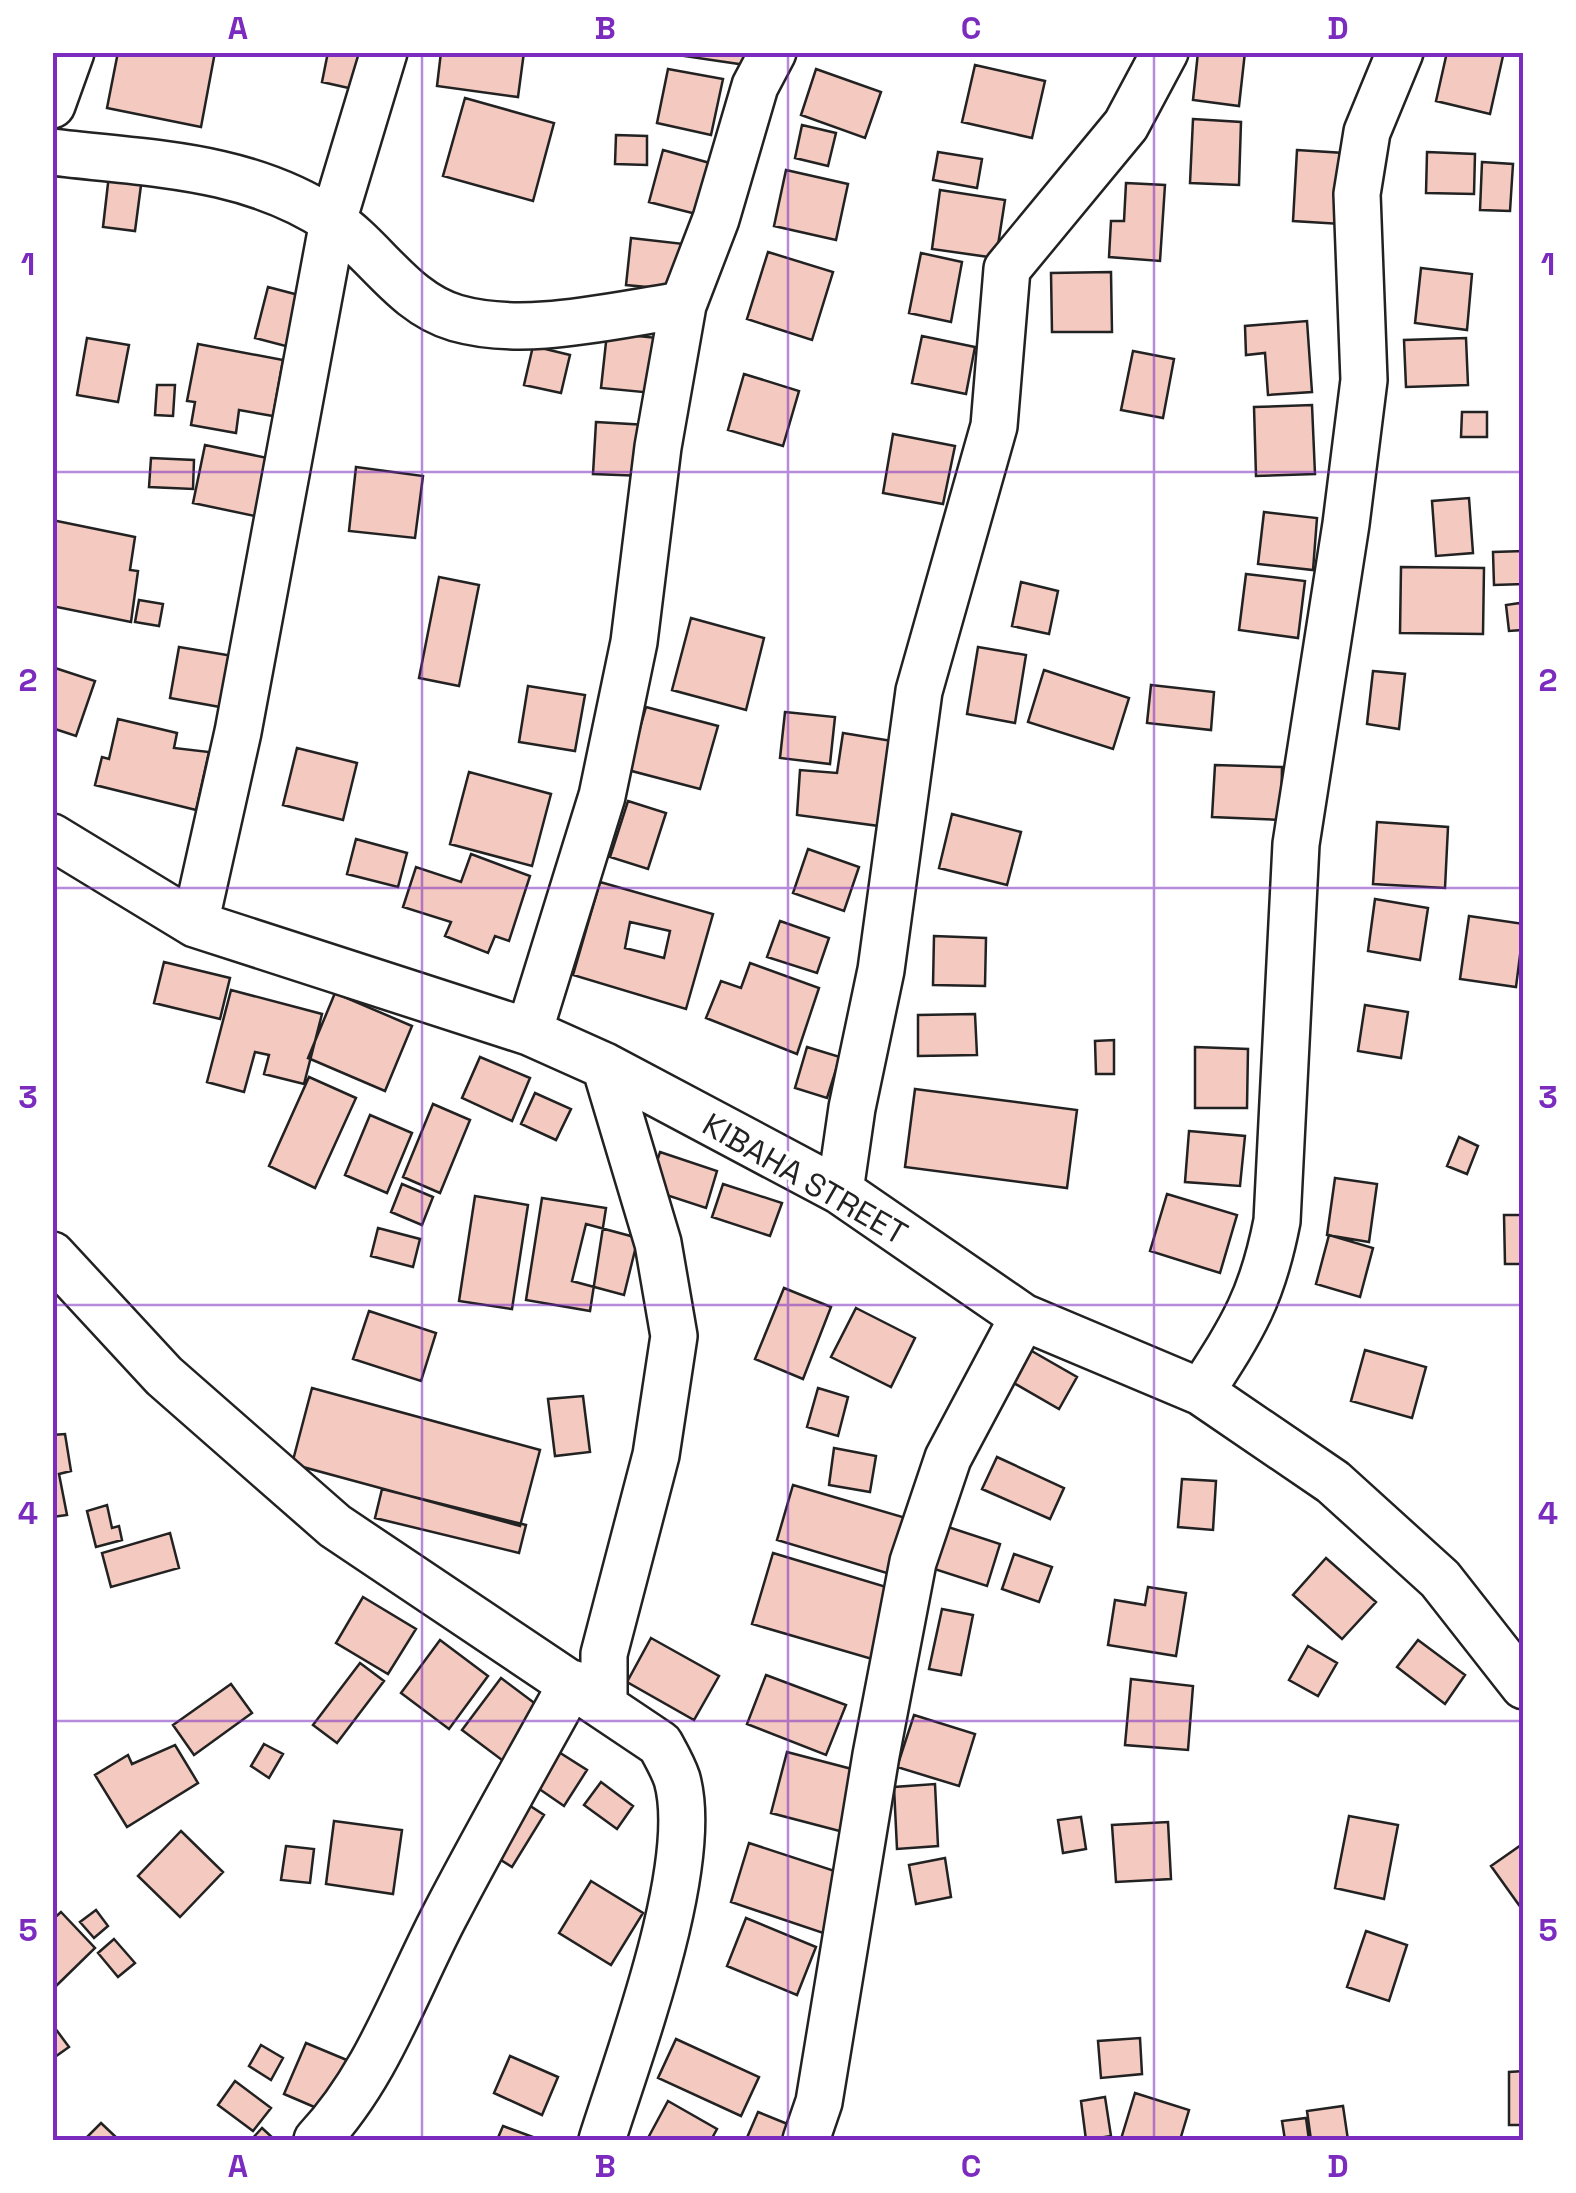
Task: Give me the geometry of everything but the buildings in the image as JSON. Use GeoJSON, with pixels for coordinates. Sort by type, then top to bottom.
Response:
{"type":"FeatureCollection","features":[{"type":"Feature","properties":{"kind":"street"},"geometry":{"type":"LineString","coordinates":[[52,105],[71,52]]}},
{"type":"Feature","properties":{"kind":"street"},"geometry":{"type":"LineString","coordinates":[[195,924],[238,732],[333,221],[384,52]]}},
{"type":"Feature","properties":{"kind":"street"},"geometry":{"type":"LineString","coordinates":[[529,1032],[602,796],[634,642],[658,447],[683,305],[716,219],[755,86],[773,52]]}},
{"type":"Feature","properties":{"kind":"street"},"geometry":{"type":"LineString","coordinates":[[840,1191],[894,886],[916,707],[994,426],[1007,269],[1126,125],[1166,52]]}},
{"type":"Feature","properties":{"kind":"street"},"geometry":{"type":"LineString","coordinates":[[1200,1392],[1245,1324],[1265,1281],[1277,1222],[1296,844],[1346,524],[1364,380],[1357,194],[1367,132],[1400,52]]}},
{"type":"Feature","properties":{"kind":"street"},"geometry":{"type":"LineString","coordinates":[[52,152],[148,160],[223,172],[275,189],[333,221],[424,305],[482,325],[560,322],[683,305]]}},
{"type":"Feature","properties":{"kind":"street","name":"KIBAHA STREET"},"geometry":{"type":"LineString","coordinates":[[52,837],[195,924],[529,1032],[605,1066],[840,1191],[1023,1317],[1200,1392],[1333,1482],[1440,1579],[1524,1686]]}},
{"type":"Feature","properties":{"kind":"street"},"geometry":{"type":"LineString","coordinates":[[317,2140],[351,2104],[443,1918],[588,1695],[604,1654],[656,1455],[674,1336],[658,1243],[605,1066]]}},
{"type":"Feature","properties":{"kind":"street"},"geometry":{"type":"LineString","coordinates":[[52,1255],[164,1376],[335,1526],[660,1744],[677,1780],[681,1816],[675,1886],[658,1963],[602,2140]]}},
{"type":"Feature","properties":{"kind":"street"},"geometry":{"type":"LineString","coordinates":[[806,2140],[819,2102],[876,1755],[913,1562],[948,1458],[1023,1317]]}}]}
